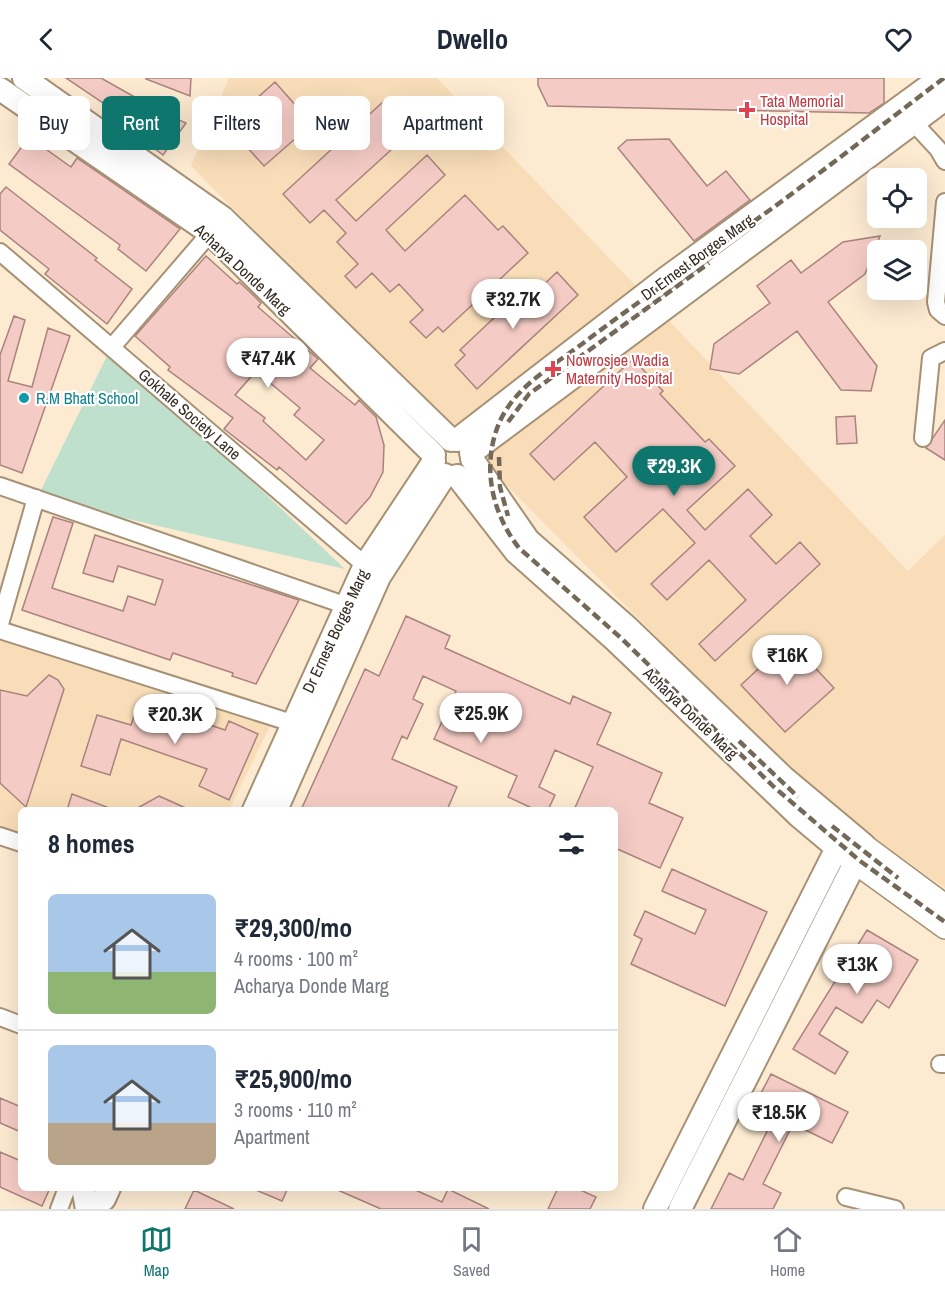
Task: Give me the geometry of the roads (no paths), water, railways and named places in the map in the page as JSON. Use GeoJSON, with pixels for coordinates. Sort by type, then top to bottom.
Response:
{"type":"FeatureCollection","features":[{"type":"Feature","properties":{"kind":"main road","name":"Acharya Donde Marg"},"geometry":{"type":"LineString","coordinates":[[24,78],[217,226],[463,448],[522,546]]}},
{"type":"Feature","properties":{"kind":"main road","name":"Acharya Donde Marg"},"geometry":{"type":"LineString","coordinates":[[0,89],[217,226],[443,467],[522,546],[784,778],[842,839],[860,854]]}},
{"type":"Feature","properties":{"kind":"main road","name":"Dr Ernest Borges Marg"},"geometry":{"type":"LineString","coordinates":[[714,258],[930,97]]}},
{"type":"Feature","properties":{"kind":"main road","name":"Dr Ernest Borges Marg"},"geometry":{"type":"LineString","coordinates":[[463,448],[930,97]]}},
{"type":"Feature","properties":{"kind":"main road"},"geometry":{"type":"LineString","coordinates":[[440,445],[463,448],[467,470],[443,467],[440,445]]}},
{"type":"Feature","properties":{"kind":"main road","name":"Dr Ernest Borges Marg"},"geometry":{"type":"LineString","coordinates":[[277,807],[319,689],[372,571],[443,467]]}},
{"type":"Feature","properties":{"kind":"main road","name":"Dr Ernest Borges Marg"},"geometry":{"type":"LineString","coordinates":[[255,807],[292,723],[319,689]]}},
{"type":"Feature","properties":{"kind":"main road"},"geometry":{"type":"LineString","coordinates":[[655,1209],[842,839]]}},
{"type":"Feature","properties":{"kind":"main road"},"geometry":{"type":"LineString","coordinates":[[680,1209],[860,854]]}},
{"type":"Feature","properties":{"kind":"main road"},"geometry":{"type":"LineString","coordinates":[[84,1191],[88,1209],[104,1199],[107,1191]]}},
{"type":"Feature","properties":{"kind":"street"},"geometry":{"type":"LineString","coordinates":[[930,97],[943,151]]}},
{"type":"Feature","properties":{"kind":"street"},"geometry":{"type":"LineString","coordinates":[[945,202],[936,302],[938,310],[945,316]]}},
{"type":"Feature","properties":{"kind":"street"},"geometry":{"type":"LineString","coordinates":[[112,347],[217,226]]}},
{"type":"Feature","properties":{"kind":"street","name":"Gokhale Society Lane"},"geometry":{"type":"LineString","coordinates":[[0,252],[372,571]]}},
{"type":"Feature","properties":{"kind":"street"},"geometry":{"type":"LineString","coordinates":[[923,438],[931,358],[945,351]]}},
{"type":"Feature","properties":{"kind":"street"},"geometry":{"type":"LineString","coordinates":[[0,486],[355,608]]}},
{"type":"Feature","properties":{"kind":"street"},"geometry":{"type":"LineString","coordinates":[[0,624],[36,498]]}},
{"type":"Feature","properties":{"kind":"street"},"geometry":{"type":"LineString","coordinates":[[0,630],[292,723]]}},
{"type":"Feature","properties":{"kind":"street"},"geometry":{"type":"LineString","coordinates":[[0,836],[18,842]]}},
{"type":"Feature","properties":{"kind":"street","name":"Acharya Donde Marg"},"geometry":{"type":"LineString","coordinates":[[860,854],[945,905]]}},
{"type":"Feature","properties":{"kind":"street","name":"Acharya Donde Marg"},"geometry":{"type":"LineString","coordinates":[[860,854],[945,928]]}},
{"type":"Feature","properties":{"kind":"street"},"geometry":{"type":"LineString","coordinates":[[0,1018],[18,1023]]}},
{"type":"Feature","properties":{"kind":"street"},"geometry":{"type":"LineString","coordinates":[[59,1209],[66,1191]]}},
{"type":"Feature","properties":{"kind":"street"},"geometry":{"type":"LineString","coordinates":[[846,1197],[895,1209]]}},
{"type":"Feature","properties":{"kind":"railway"},"geometry":{"type":"LineString","coordinates":[[944,78],[774,207],[525,387],[515,397],[500,421],[494,437],[490,471],[492,487],[502,519],[519,548],[621,638],[774,787],[860,861],[945,922]]}},
{"type":"Feature","properties":{"kind":"railway"},"geometry":{"type":"LineString","coordinates":[[508,422],[529,394],[709,263]]}},
{"type":"Feature","properties":{"kind":"railway"},"geometry":{"type":"LineString","coordinates":[[499,457],[500,487],[508,516]]}},
{"type":"Feature","properties":{"kind":"railway"},"geometry":{"type":"LineString","coordinates":[[739,741],[798,797]]}},
{"type":"Feature","properties":{"kind":"railway"},"geometry":{"type":"LineString","coordinates":[[832,826],[898,878]]}},
{"type":"Feature","properties":{"kind":"place","name":"Tata Memorial Hospital"},"geometry":{"type":"Point","coordinates":[747,110]}},
{"type":"Feature","properties":{"kind":"place","name":"Nowrosjee Wadia Maternity Hospital"},"geometry":{"type":"Point","coordinates":[553,369]}},
{"type":"Feature","properties":{"kind":"place","name":"R.M Bhatt School"},"geometry":{"type":"Point","coordinates":[24,398]}}]}
